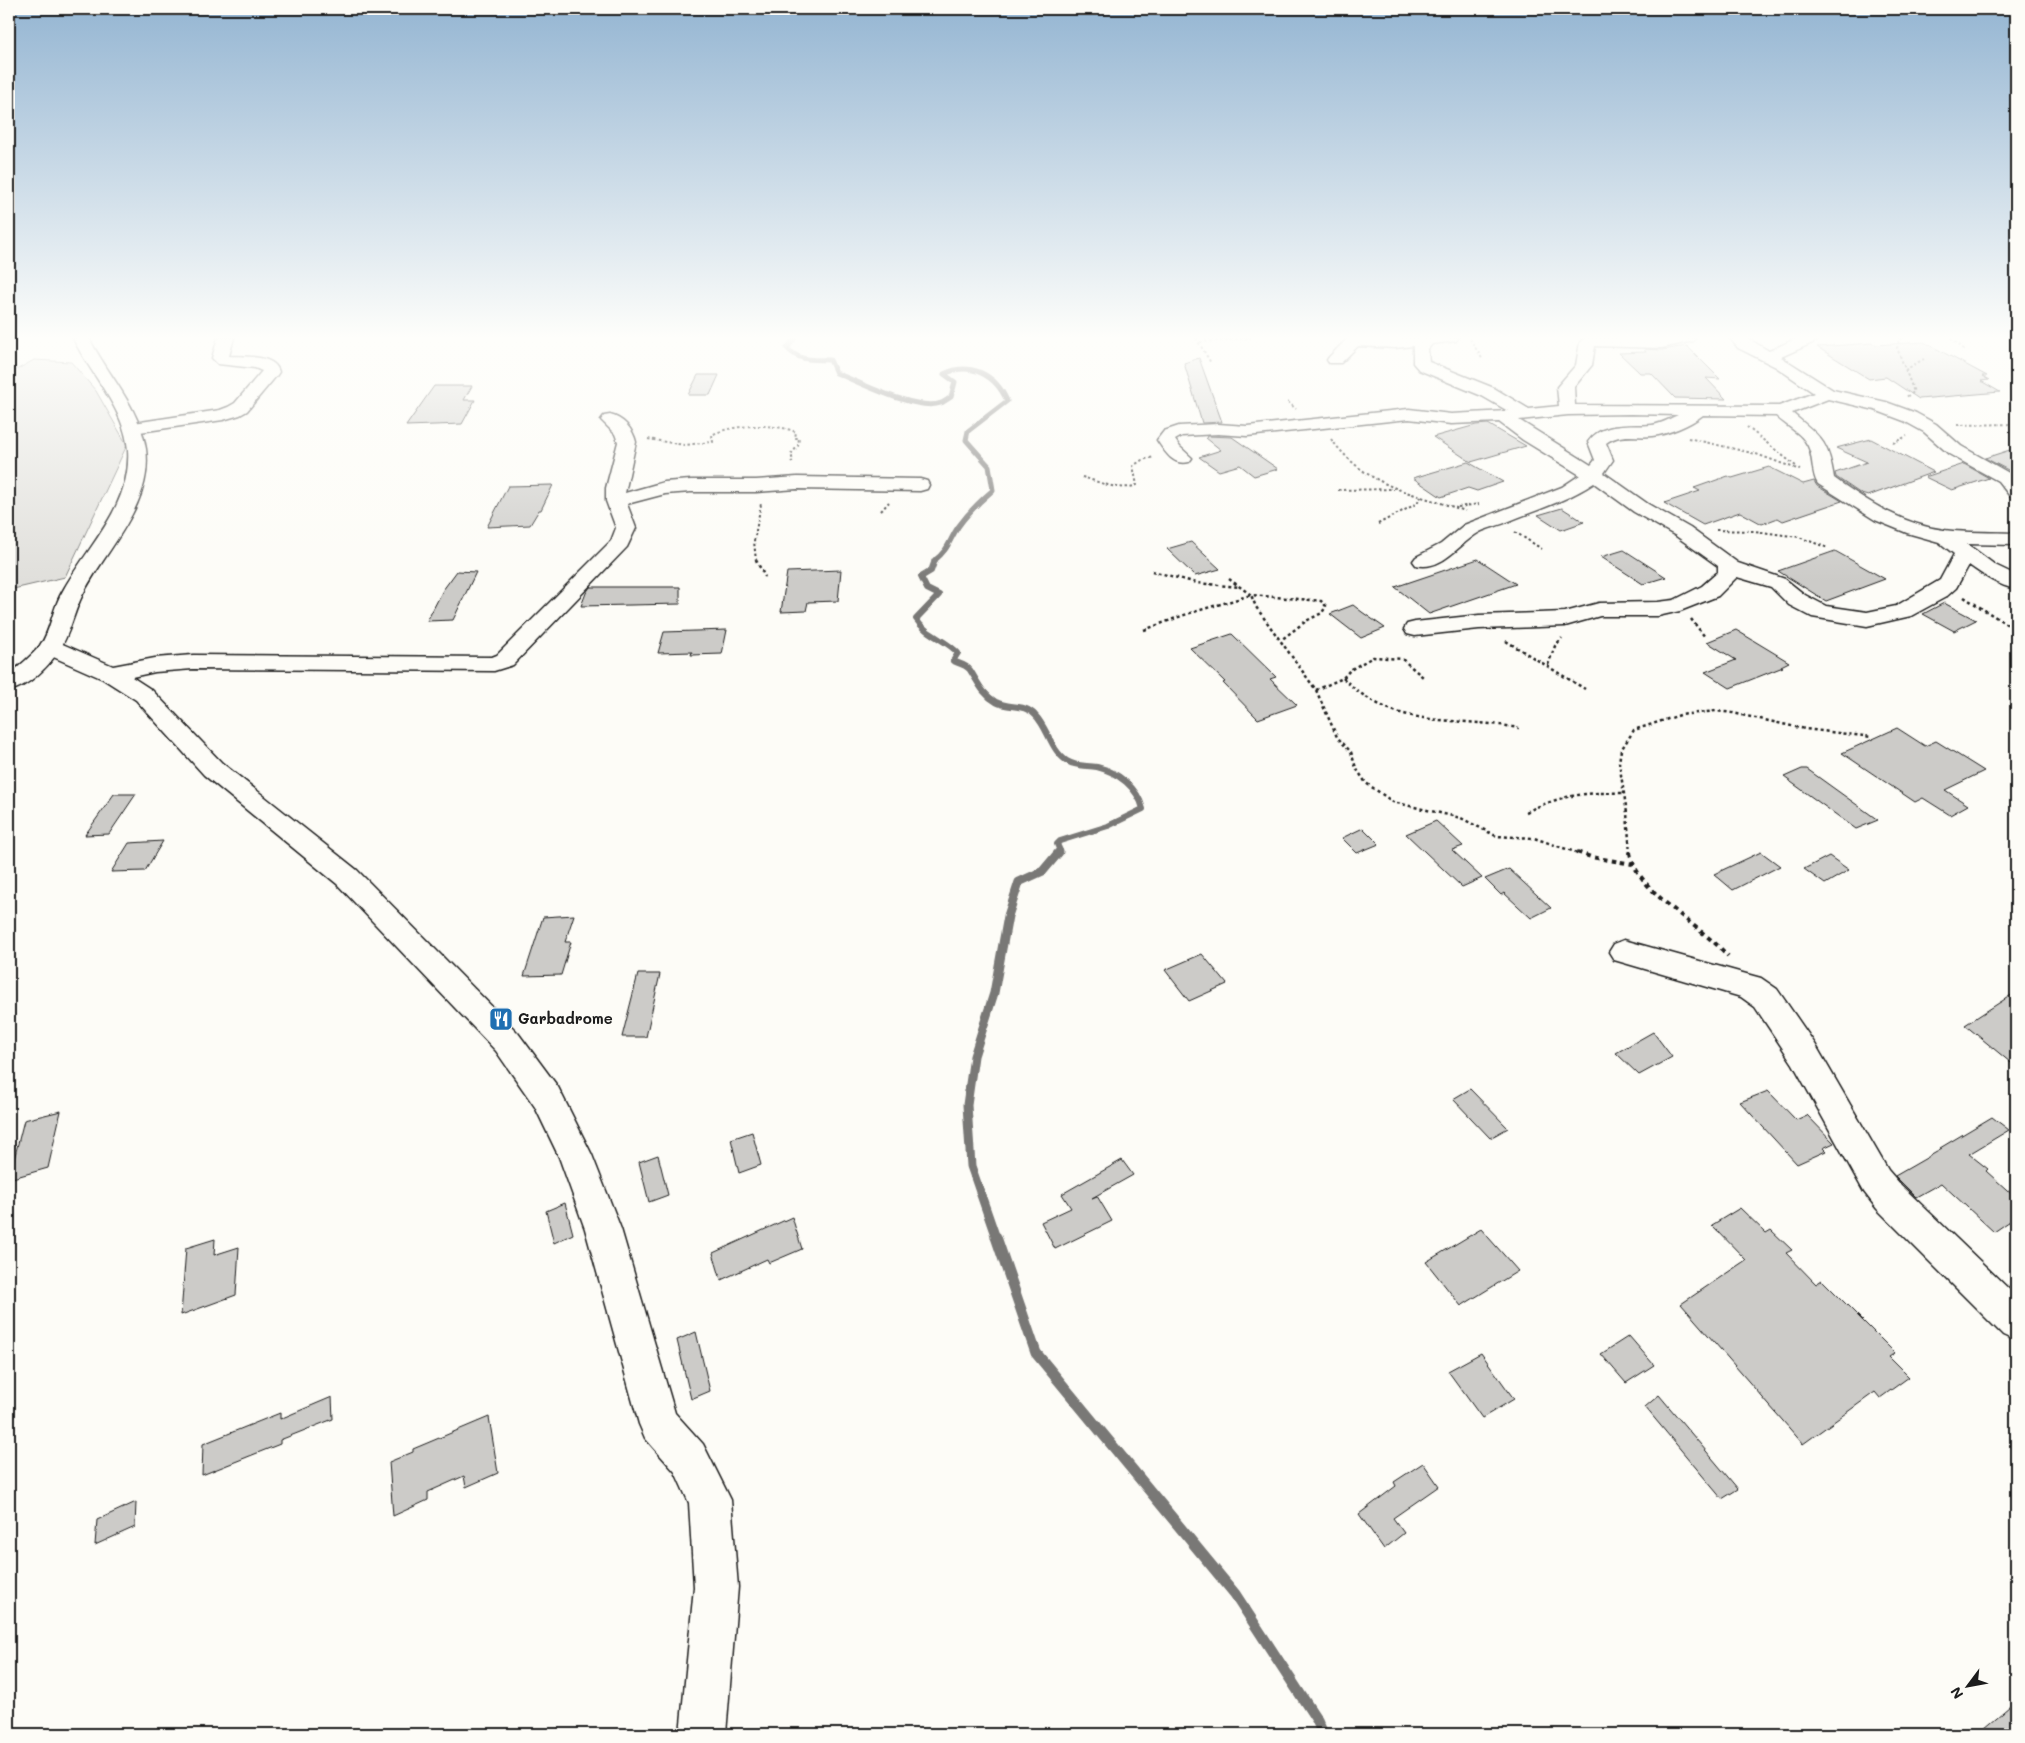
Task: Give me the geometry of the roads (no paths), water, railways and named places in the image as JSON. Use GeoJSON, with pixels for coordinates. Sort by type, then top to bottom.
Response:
{"type":"FeatureCollection","features":[{"type":"Feature","properties":{"kind":"street"},"geometry":{"type":"LineString","coordinates":[[9,684],[50,647],[64,617],[70,598],[125,510],[136,477],[138,450],[133,428],[128,419]]}},
{"type":"Feature","properties":{"kind":"street"},"geometry":{"type":"LineString","coordinates":[[133,428],[193,419]]}},
{"type":"Feature","properties":{"kind":"street"},"geometry":{"type":"LineString","coordinates":[[1178,454],[1166,440],[1170,435],[1179,431],[1247,431],[1358,419]]}},
{"type":"Feature","properties":{"kind":"street"},"geometry":{"type":"LineString","coordinates":[[1415,629],[1480,622],[1565,620],[1599,610],[1658,608],[1680,605],[1710,591],[1728,574],[1728,564],[1683,532],[1642,508],[1611,485],[1524,433],[1506,419]]}},
{"type":"Feature","properties":{"kind":"street"},"geometry":{"type":"LineString","coordinates":[[1423,561],[1448,548],[1471,529],[1568,491],[1592,475],[1602,465],[1604,460],[1597,442],[1608,434],[1629,430],[1659,430],[1683,419]]}},
{"type":"Feature","properties":{"kind":"street"},"geometry":{"type":"LineString","coordinates":[[1787,419],[1813,439],[1820,452],[1825,480],[1872,511],[1917,529],[1945,536],[2016,540]]}},
{"type":"Feature","properties":{"kind":"street"},"geometry":{"type":"LineString","coordinates":[[1913,419],[1920,422],[1955,450],[2005,477],[2012,483],[2016,491]]}},
{"type":"Feature","properties":{"kind":"street"},"geometry":{"type":"LineString","coordinates":[[111,674],[156,665],[193,662],[484,664],[500,662],[526,639],[620,543],[626,528],[616,501],[615,488],[628,446],[628,438],[610,420]]}},
{"type":"Feature","properties":{"kind":"street"},"geometry":{"type":"LineString","coordinates":[[616,501],[664,488],[691,486],[756,486],[771,484],[920,485]]}},
{"type":"Feature","properties":{"kind":"street"},"geometry":{"type":"LineString","coordinates":[[1945,536],[1965,553],[2016,583]]}},
{"type":"Feature","properties":{"kind":"street"},"geometry":{"type":"LineString","coordinates":[[1728,567],[1778,583],[1797,600],[1820,612],[1867,619],[1903,611],[1949,584],[1965,553]]}},
{"type":"Feature","properties":{"kind":"street"},"geometry":{"type":"LineString","coordinates":[[50,647],[111,674],[144,695],[213,769],[347,877],[507,1042],[547,1097],[575,1155],[603,1229],[659,1424],[689,1458],[710,1500],[716,1587],[703,1734]]}},
{"type":"Feature","properties":{"kind":"street"},"geometry":{"type":"LineString","coordinates":[[1624,952],[1750,987],[1766,998],[1804,1054],[1876,1180],[1889,1197],[2016,1322]]}},
{"type":"Feature","properties":{"kind":"waterway"},"geometry":{"type":"LineString","coordinates":[[935,560],[946,548],[966,517],[993,490],[989,466],[966,440],[968,431],[983,419]]}},
{"type":"Feature","properties":{"kind":"waterway"},"geometry":{"type":"LineString","coordinates":[[935,560],[931,571],[921,577],[927,589],[939,595],[916,619],[920,624],[958,653],[953,661],[969,668],[981,688],[991,699],[1001,704],[1021,707],[1031,711],[1039,720],[1062,757],[1074,764],[1105,769],[1126,782],[1137,794],[1140,801],[1143,809],[1108,826],[1060,841],[1057,844],[1060,851],[1058,854]]}},
{"type":"Feature","properties":{"kind":"waterway"},"geometry":{"type":"LineString","coordinates":[[996,1238],[971,1166],[967,1105],[974,1056],[994,993],[1008,916],[1019,882],[1043,871],[1059,852]]}},
{"type":"Feature","properties":{"kind":"waterway"},"geometry":{"type":"LineString","coordinates":[[996,1237],[1036,1353],[1235,1594],[1317,1720],[1323,1734]]}},
{"type":"Feature","properties":{"kind":"place","name":"Garbadrome"},"geometry":{"type":"Point","coordinates":[501,1019]}}]}
